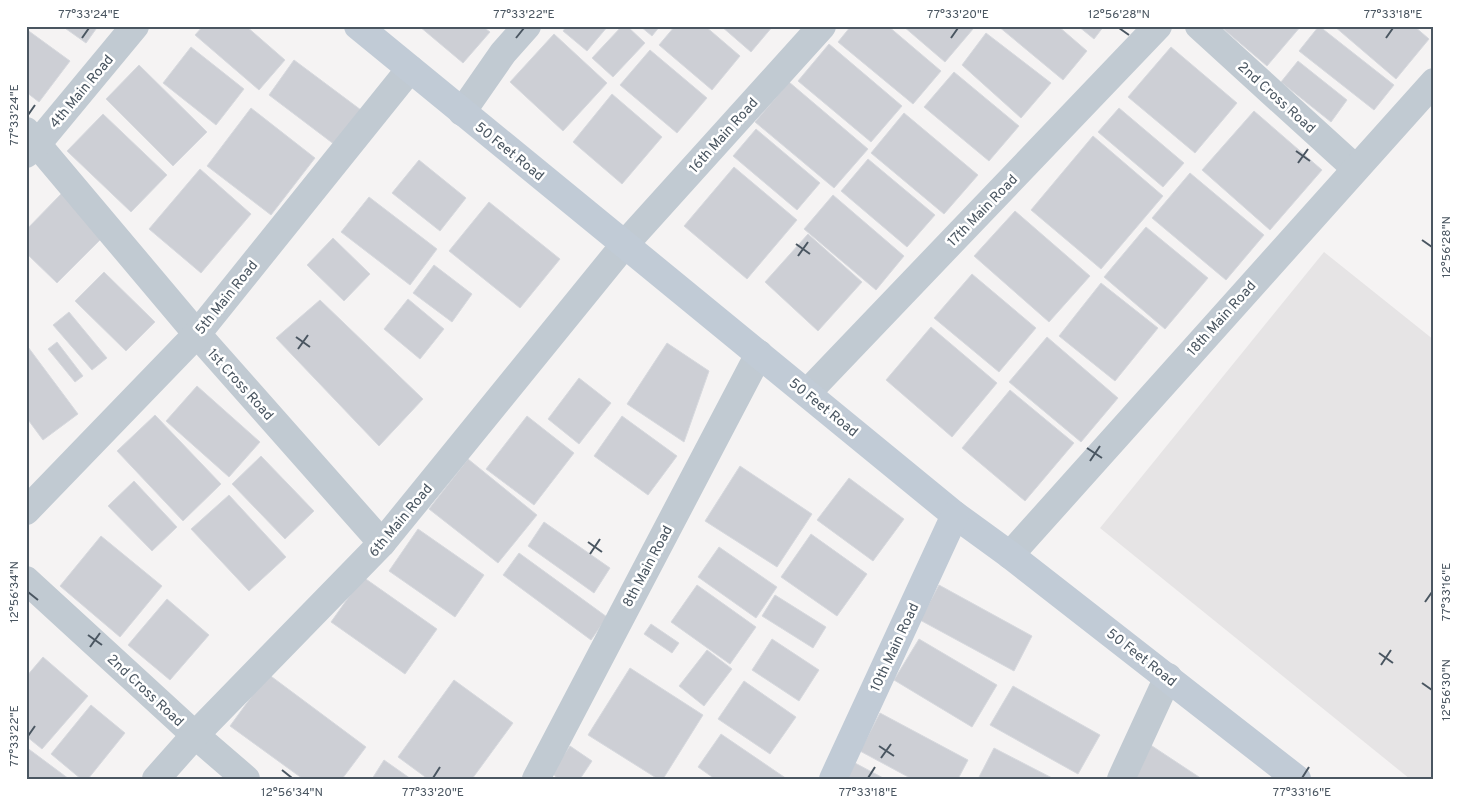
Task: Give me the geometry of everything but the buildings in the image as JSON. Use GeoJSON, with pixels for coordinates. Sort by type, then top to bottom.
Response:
{"type":"FeatureCollection","features":[{"type":"Feature","properties":{"kind":"main road","name":"50 Feet Road"},"geometry":{"type":"LineString","coordinates":[[358,26],[955,514],[1168,677],[1297,779]]}},
{"type":"Feature","properties":{"kind":"main road","name":"10th Main Road"},"geometry":{"type":"LineString","coordinates":[[833,779],[955,514]]}},
{"type":"Feature","properties":{"kind":"street","name":"4th Main Road"},"geometry":{"type":"LineString","coordinates":[[30,142],[135,26]]}},
{"type":"Feature","properties":{"kind":"street"},"geometry":{"type":"LineString","coordinates":[[462,112],[503,53],[527,26]]}},
{"type":"Feature","properties":{"kind":"street","name":"16th Main Road"},"geometry":{"type":"LineString","coordinates":[[625,244],[822,26]]}},
{"type":"Feature","properties":{"kind":"street","name":"17th Main Road"},"geometry":{"type":"LineString","coordinates":[[807,393],[1158,26]]}},
{"type":"Feature","properties":{"kind":"street","name":"2nd Cross Road"},"geometry":{"type":"LineString","coordinates":[[1199,26],[1355,168]]}},
{"type":"Feature","properties":{"kind":"street","name":"5th Main Road"},"geometry":{"type":"LineString","coordinates":[[26,511],[197,334],[410,69]]}},
{"type":"Feature","properties":{"kind":"street","name":"18th Main Road"},"geometry":{"type":"LineString","coordinates":[[1010,555],[1434,82]]}},
{"type":"Feature","properties":{"kind":"street","name":"1st Cross Road"},"geometry":{"type":"LineString","coordinates":[[30,142],[382,544]]}},
{"type":"Feature","properties":{"kind":"street","name":"6th Main Road"},"geometry":{"type":"LineString","coordinates":[[156,779],[195,735],[382,544],[625,244]]}},
{"type":"Feature","properties":{"kind":"street","name":"8th Main Road"},"geometry":{"type":"LineString","coordinates":[[536,779],[759,354]]}},
{"type":"Feature","properties":{"kind":"street","name":"2nd Cross Road"},"geometry":{"type":"LineString","coordinates":[[26,580],[195,735],[246,779]]}},
{"type":"Feature","properties":{"kind":"street"},"geometry":{"type":"LineString","coordinates":[[1121,779],[1168,677]]}},
{"type":"Feature","properties":{"kind":"shaded area"},"geometry":{"type":"Polygon","coordinates":[[[1324,252],[1434,340],[1434,779],[1410,779],[1100,528],[1324,252]]]}}]}
